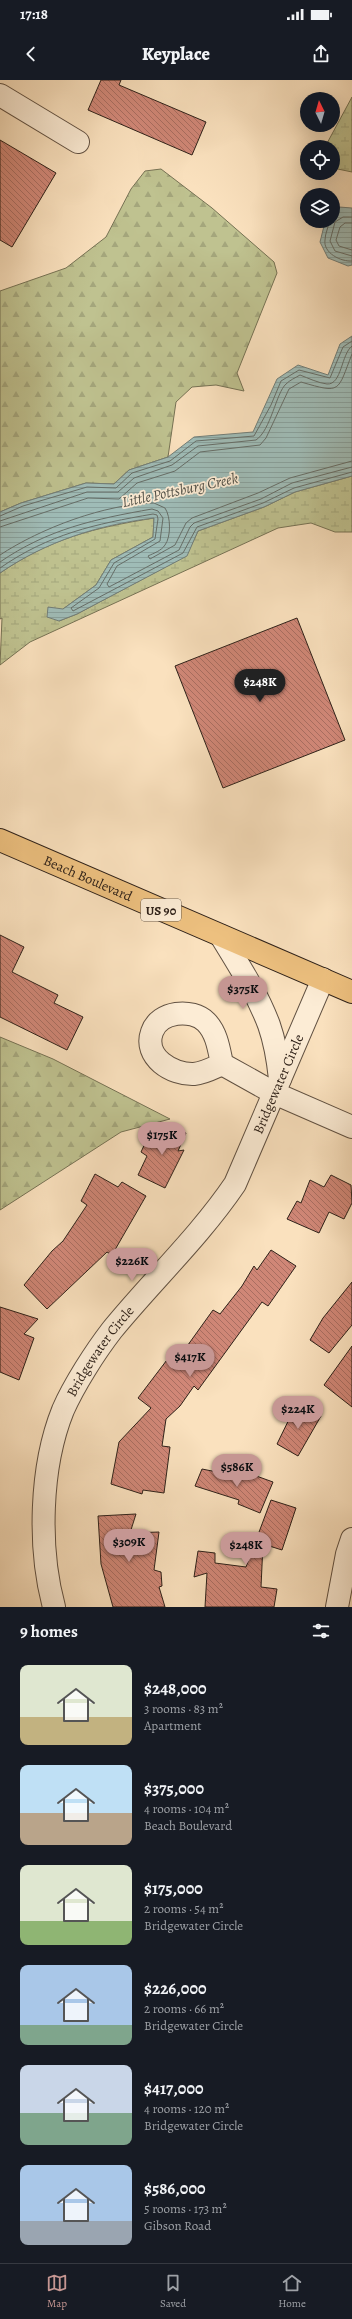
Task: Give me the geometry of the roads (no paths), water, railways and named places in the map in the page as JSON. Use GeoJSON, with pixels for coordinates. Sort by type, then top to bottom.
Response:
{"type":"FeatureCollection","features":[{"type":"Feature","properties":{"kind":"highway","name":"Beach Boulevard"},"geometry":{"type":"LineString","coordinates":[[0,840],[352,992]]}},
{"type":"Feature","properties":{"kind":"street"},"geometry":{"type":"LineString","coordinates":[[0,95],[78,142]]}},
{"type":"Feature","properties":{"kind":"street"},"geometry":{"type":"LineString","coordinates":[[221,936],[252,990],[269,1025],[276,1050],[277,1086]]}},
{"type":"Feature","properties":{"kind":"street","name":"Bridgewater Circle"},"geometry":{"type":"LineString","coordinates":[[54,1607],[50,1591],[44,1545],[45,1496],[51,1450],[63,1410],[89,1364],[111,1331],[216,1213],[235,1184],[323,979]]}},
{"type":"Feature","properties":{"kind":"street"},"geometry":{"type":"LineString","coordinates":[[222,1064],[277,1086],[352,1127]]}},
{"type":"Feature","properties":{"kind":"street"},"geometry":{"type":"LineString","coordinates":[[337,1607],[347,1554],[352,1539]]}},
{"type":"Feature","properties":{"kind":"water"},"geometry":{"type":"Polygon","coordinates":[[[340,207],[352,208],[352,265],[348,266],[328,258],[320,242],[324,228],[340,228],[340,207]]]}},
{"type":"Feature","properties":{"kind":"water","name":"Little Pottsburg Creek"},"geometry":{"type":"Polygon","coordinates":[[[352,336],[352,476],[295,492],[264,507],[198,531],[187,556],[77,614],[59,621],[47,617],[48,607],[63,609],[96,585],[111,560],[153,537],[154,518],[113,525],[74,536],[36,552],[0,573],[0,512],[21,503],[86,483],[114,484],[129,470],[168,457],[194,437],[253,432],[277,379],[298,365],[328,375],[340,344],[352,336]]]}}]}
